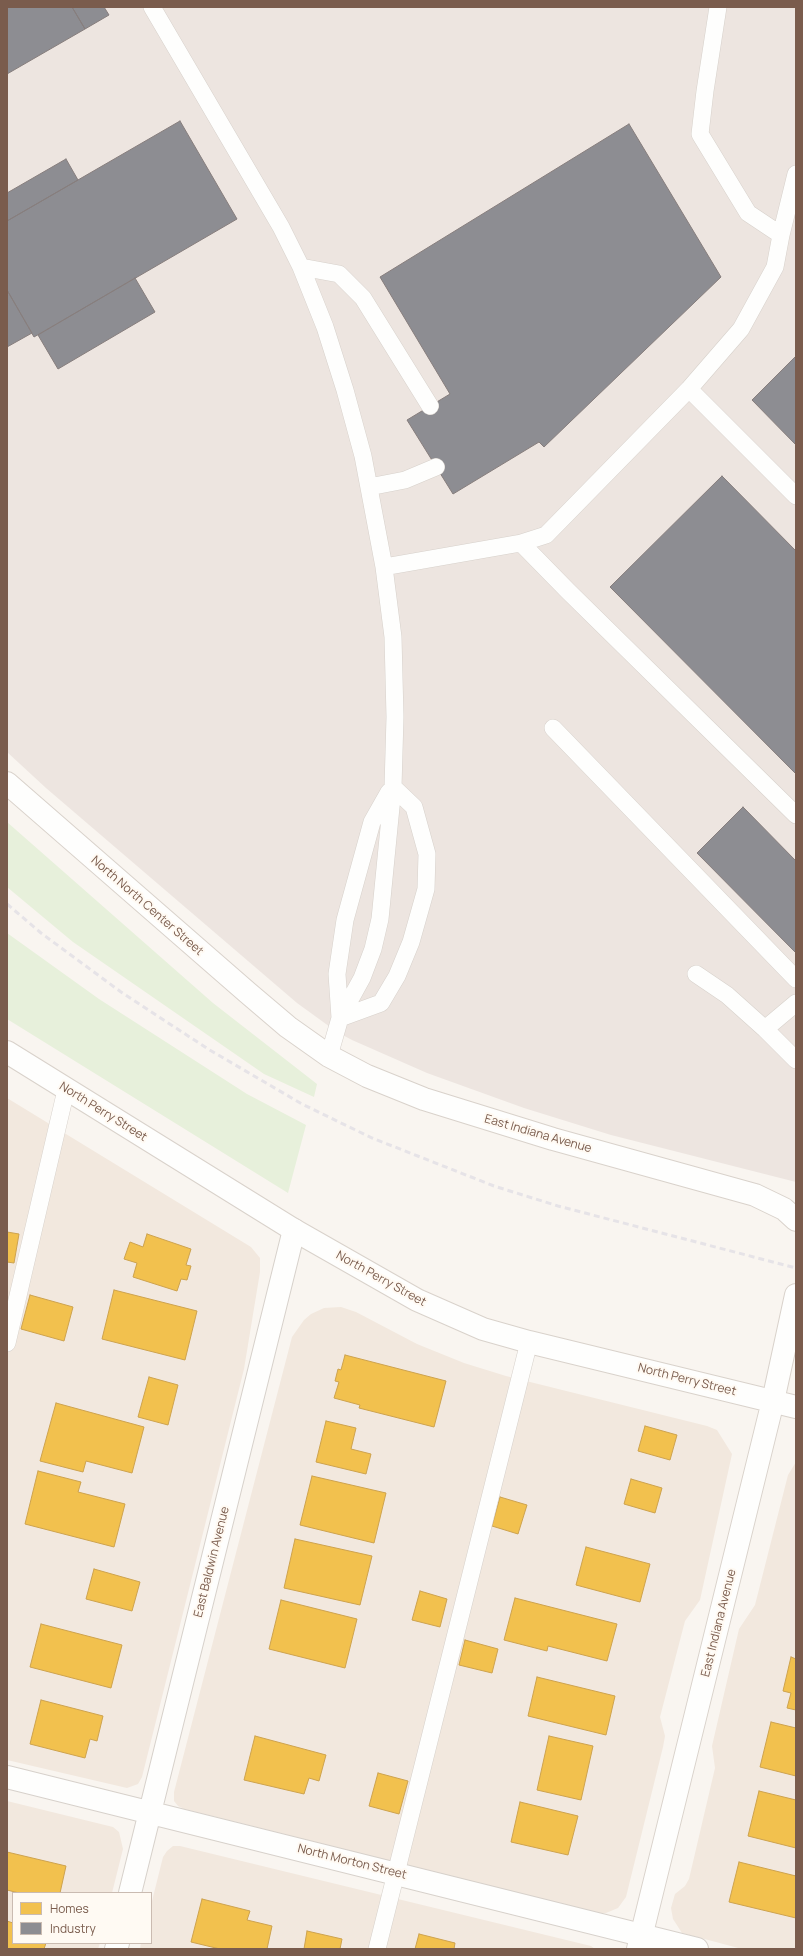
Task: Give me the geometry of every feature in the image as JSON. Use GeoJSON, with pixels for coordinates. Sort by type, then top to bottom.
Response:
{"type":"FeatureCollection","features":[{"type":"Feature","properties":{"kind":"street","name":"North North Center Street"},"geometry":{"type":"LineString","coordinates":[[7,783],[288,1027]]}},
{"type":"Feature","properties":{"kind":"street","name":"East Indiana Avenue"},"geometry":{"type":"LineString","coordinates":[[288,1027],[328,1056],[367,1076],[438,1103],[559,1140],[755,1195],[779,1206],[796,1220]]}},
{"type":"Feature","properties":{"kind":"street","name":"North Perry Street"},"geometry":{"type":"LineString","coordinates":[[7,1052],[294,1230],[417,1300],[483,1329],[529,1342],[796,1407]]}},
{"type":"Feature","properties":{"kind":"street","name":"East Baldwin Avenue"},"geometry":{"type":"LineString","coordinates":[[130,1892],[294,1230]]}},
{"type":"Feature","properties":{"kind":"street","name":"East Indiana Avenue"},"geometry":{"type":"LineString","coordinates":[[640,1942],[773,1402],[796,1295]]}},
{"type":"Feature","properties":{"kind":"street","name":"North Morton Street"},"geometry":{"type":"LineString","coordinates":[[7,1777],[396,1873],[640,1942],[697,1949]]}},
{"type":"Feature","properties":{"kind":"lane"},"geometry":{"type":"LineString","coordinates":[[152,7],[280,227],[301,267],[325,327],[346,390],[369,487],[384,567],[393,637],[395,691],[392,787],[378,931],[362,978],[340,1018],[328,1056]]}},
{"type":"Feature","properties":{"kind":"lane"},"geometry":{"type":"LineString","coordinates":[[718,7],[704,91],[700,134],[748,213],[780,235]]}},
{"type":"Feature","properties":{"kind":"lane"},"geometry":{"type":"LineString","coordinates":[[384,567],[521,543],[546,535],[689,389],[741,329],[775,267],[780,235],[796,174]]}},
{"type":"Feature","properties":{"kind":"lane"},"geometry":{"type":"LineString","coordinates":[[301,267],[339,274],[364,298],[430,406]]}},
{"type":"Feature","properties":{"kind":"lane"},"geometry":{"type":"LineString","coordinates":[[689,389],[796,496]]}},
{"type":"Feature","properties":{"kind":"lane"},"geometry":{"type":"LineString","coordinates":[[369,487],[405,480],[436,467]]}},
{"type":"Feature","properties":{"kind":"lane"},"geometry":{"type":"LineString","coordinates":[[521,543],[796,815]]}},
{"type":"Feature","properties":{"kind":"lane"},"geometry":{"type":"LineString","coordinates":[[553,728],[796,979]]}},
{"type":"Feature","properties":{"kind":"lane"},"geometry":{"type":"LineString","coordinates":[[340,1018],[337,974],[345,920],[372,822],[392,787]]}},
{"type":"Feature","properties":{"kind":"lane"},"geometry":{"type":"LineString","coordinates":[[340,1018],[381,1003],[396,976],[411,942],[426,889],[427,854],[414,807],[392,787]]}},
{"type":"Feature","properties":{"kind":"lane"},"geometry":{"type":"LineString","coordinates":[[696,974],[727,996],[796,1060]]}},
{"type":"Feature","properties":{"kind":"lane"},"geometry":{"type":"LineString","coordinates":[[764,1029],[796,1003]]}},
{"type":"Feature","properties":{"kind":"lane"},"geometry":{"type":"LineString","coordinates":[[7,1343],[66,1090]]}},
{"type":"Feature","properties":{"kind":"lane"},"geometry":{"type":"LineString","coordinates":[[377,1949],[529,1342]]}},
{"type":"Feature","properties":{"kind":"shaded area"},"geometry":{"type":"Polygon","coordinates":[[[7,7],[796,7],[796,1182],[611,1135],[524,1108],[427,1073],[337,1032],[297,1003],[46,788],[7,752],[7,7]]]}},
{"type":"Feature","properties":{"kind":"shaded area"},"geometry":{"type":"Polygon","coordinates":[[[7,1098],[251,1247],[260,1258],[260,1272],[244,1369],[142,1777],[138,1784],[127,1788],[7,1760],[7,1098]]]}},
{"type":"Feature","properties":{"kind":"shaded area"},"geometry":{"type":"Polygon","coordinates":[[[341,1307],[356,1312],[417,1344],[464,1363],[506,1376],[707,1426],[717,1430],[732,1454],[700,1600],[685,1621],[660,1717],[665,1736],[663,1747],[626,1897],[618,1908],[606,1913],[598,1913],[184,1809],[178,1806],[174,1801],[174,1792],[292,1337],[304,1320],[311,1314],[324,1308],[341,1307]]]}},
{"type":"Feature","properties":{"kind":"shaded area"},"geometry":{"type":"Polygon","coordinates":[[[796,1462],[796,1949],[742,1949],[682,1933],[673,1919],[671,1908],[675,1894],[685,1886],[689,1879],[715,1768],[712,1746],[739,1629],[755,1605],[788,1475],[796,1462]]]}},
{"type":"Feature","properties":{"kind":"shaded area"},"geometry":{"type":"Polygon","coordinates":[[[7,1801],[113,1827],[119,1832],[123,1849],[112,1892],[12,1892],[12,1944],[100,1944],[98,1949],[7,1949],[7,1801]]]}},
{"type":"Feature","properties":{"kind":"shaded area"},"geometry":{"type":"Polygon","coordinates":[[[173,1846],[180,1846],[591,1946],[595,1949],[140,1949],[141,1944],[152,1944],[152,1901],[163,1857],[173,1846]]]}},
{"type":"Feature","properties":{"kind":"green space"},"geometry":{"type":"Polygon","coordinates":[[[7,822],[213,1003],[317,1084],[314,1097],[264,1074],[73,942],[7,887],[7,822]]]}},
{"type":"Feature","properties":{"kind":"green space"},"geometry":{"type":"Polygon","coordinates":[[[7,933],[99,999],[247,1094],[306,1125],[288,1193],[7,1019],[7,933]]]}},
{"type":"Feature","properties":{"kind":"building: Homes"},"geometry":{"type":"Polygon","coordinates":[[[7,1232],[19,1234],[14,1263],[7,1262],[7,1232]]]}},
{"type":"Feature","properties":{"kind":"building: Homes"},"geometry":{"type":"Polygon","coordinates":[[[147,1234],[191,1249],[186,1265],[191,1266],[187,1280],[181,1279],[177,1291],[133,1277],[137,1263],[124,1259],[130,1242],[143,1247],[147,1234]]]}},
{"type":"Feature","properties":{"kind":"building: Homes"},"geometry":{"type":"Polygon","coordinates":[[[114,1290],[197,1311],[185,1360],[102,1339],[114,1290]]]}},
{"type":"Feature","properties":{"kind":"building: Homes"},"geometry":{"type":"Polygon","coordinates":[[[30,1295],[73,1307],[64,1341],[21,1329],[30,1295]]]}},
{"type":"Feature","properties":{"kind":"building: Homes"},"geometry":{"type":"Polygon","coordinates":[[[345,1355],[446,1381],[434,1427],[359,1408],[360,1405],[334,1398],[339,1382],[335,1381],[338,1369],[341,1370],[345,1355]]]}},
{"type":"Feature","properties":{"kind":"building: Homes"},"geometry":{"type":"Polygon","coordinates":[[[149,1377],[178,1385],[168,1425],[138,1417],[149,1377]]]}},
{"type":"Feature","properties":{"kind":"building: Homes"},"geometry":{"type":"Polygon","coordinates":[[[56,1403],[144,1427],[132,1473],[86,1461],[83,1472],[40,1461],[56,1403]]]}},
{"type":"Feature","properties":{"kind":"building: Homes"},"geometry":{"type":"Polygon","coordinates":[[[326,1421],[356,1428],[351,1449],[371,1454],[366,1474],[316,1462],[326,1421]]]}},
{"type":"Feature","properties":{"kind":"building: Homes"},"geometry":{"type":"Polygon","coordinates":[[[645,1426],[677,1435],[670,1460],[638,1451],[645,1426]]]}},
{"type":"Feature","properties":{"kind":"building: Homes"},"geometry":{"type":"Polygon","coordinates":[[[38,1471],[81,1482],[78,1492],[125,1504],[114,1547],[25,1524],[38,1471]]]}},
{"type":"Feature","properties":{"kind":"building: Homes"},"geometry":{"type":"Polygon","coordinates":[[[312,1476],[386,1493],[374,1543],[300,1525],[312,1476]]]}},
{"type":"Feature","properties":{"kind":"building: Homes"},"geometry":{"type":"Polygon","coordinates":[[[631,1479],[662,1488],[655,1513],[624,1504],[631,1479]]]}},
{"type":"Feature","properties":{"kind":"building: Homes"},"geometry":{"type":"Polygon","coordinates":[[[500,1497],[527,1505],[518,1534],[492,1526],[500,1497]]]}},
{"type":"Feature","properties":{"kind":"building: Homes"},"geometry":{"type":"Polygon","coordinates":[[[295,1539],[372,1556],[360,1605],[284,1588],[295,1539]]]}},
{"type":"Feature","properties":{"kind":"building: Homes"},"geometry":{"type":"Polygon","coordinates":[[[586,1547],[650,1564],[640,1602],[576,1585],[586,1547]]]}},
{"type":"Feature","properties":{"kind":"building: Homes"},"geometry":{"type":"Polygon","coordinates":[[[94,1569],[140,1582],[132,1611],[86,1599],[94,1569]]]}},
{"type":"Feature","properties":{"kind":"building: Homes"},"geometry":{"type":"Polygon","coordinates":[[[420,1591],[447,1599],[440,1627],[412,1620],[420,1591]]]}},
{"type":"Feature","properties":{"kind":"building: Homes"},"geometry":{"type":"Polygon","coordinates":[[[515,1598],[617,1624],[607,1661],[548,1646],[547,1651],[504,1640],[515,1598]]]}},
{"type":"Feature","properties":{"kind":"building: Homes"},"geometry":{"type":"Polygon","coordinates":[[[281,1600],[357,1619],[345,1668],[269,1649],[281,1600]]]}},
{"type":"Feature","properties":{"kind":"building: Homes"},"geometry":{"type":"Polygon","coordinates":[[[41,1624],[122,1645],[111,1688],[30,1667],[41,1624]]]}},
{"type":"Feature","properties":{"kind":"building: Homes"},"geometry":{"type":"Polygon","coordinates":[[[465,1640],[498,1649],[492,1673],[459,1665],[465,1640]]]}},
{"type":"Feature","properties":{"kind":"building: Homes"},"geometry":{"type":"Polygon","coordinates":[[[791,1657],[796,1659],[796,1710],[787,1708],[791,1693],[783,1691],[791,1657]]]}},
{"type":"Feature","properties":{"kind":"building: Homes"},"geometry":{"type":"Polygon","coordinates":[[[537,1677],[615,1696],[606,1735],[528,1716],[537,1677]]]}},
{"type":"Feature","properties":{"kind":"building: Homes"},"geometry":{"type":"Polygon","coordinates":[[[41,1700],[103,1716],[97,1741],[90,1739],[85,1758],[30,1744],[41,1700]]]}},
{"type":"Feature","properties":{"kind":"building: Homes"},"geometry":{"type":"Polygon","coordinates":[[[771,1722],[796,1728],[796,1776],[760,1767],[771,1722]]]}},
{"type":"Feature","properties":{"kind":"building: Homes"},"geometry":{"type":"Polygon","coordinates":[[[255,1736],[326,1755],[319,1781],[309,1778],[304,1794],[244,1780],[255,1736]]]}},
{"type":"Feature","properties":{"kind":"building: Homes"},"geometry":{"type":"Polygon","coordinates":[[[549,1736],[593,1746],[581,1800],[537,1790],[549,1736]]]}},
{"type":"Feature","properties":{"kind":"building: Homes"},"geometry":{"type":"Polygon","coordinates":[[[378,1773],[408,1781],[399,1814],[369,1806],[378,1773]]]}},
{"type":"Feature","properties":{"kind":"building: Homes"},"geometry":{"type":"Polygon","coordinates":[[[759,1791],[796,1800],[796,1848],[748,1836],[759,1791]]]}},
{"type":"Feature","properties":{"kind":"building: Homes"},"geometry":{"type":"Polygon","coordinates":[[[520,1802],[578,1816],[568,1855],[511,1842],[520,1802]]]}},
{"type":"Feature","properties":{"kind":"building: Homes"},"geometry":{"type":"Polygon","coordinates":[[[7,1852],[66,1866],[60,1892],[15,1892],[7,1890],[7,1852]]]}},
{"type":"Feature","properties":{"kind":"building: Homes"},"geometry":{"type":"Polygon","coordinates":[[[739,1862],[796,1876],[796,1918],[729,1902],[739,1862]]]}},
{"type":"Feature","properties":{"kind":"building: Homes"},"geometry":{"type":"Polygon","coordinates":[[[202,1899],[250,1911],[247,1920],[272,1926],[267,1949],[220,1949],[191,1942],[202,1899]]]}},
{"type":"Feature","properties":{"kind":"building: Homes"},"geometry":{"type":"Polygon","coordinates":[[[7,1921],[12,1923],[12,1944],[46,1944],[44,1949],[7,1949],[7,1921]]]}},
{"type":"Feature","properties":{"kind":"building: Homes"},"geometry":{"type":"Polygon","coordinates":[[[307,1931],[342,1939],[340,1949],[304,1949],[307,1931]]]}},
{"type":"Feature","properties":{"kind":"building: Homes"},"geometry":{"type":"Polygon","coordinates":[[[419,1934],[455,1943],[454,1949],[415,1949],[419,1934]]]}},
{"type":"Feature","properties":{"kind":"building: Industry"},"geometry":{"type":"Polygon","coordinates":[[[7,7],[72,7],[85,29],[7,74],[7,7]]]}},
{"type":"Feature","properties":{"kind":"building: Industry"},"geometry":{"type":"Polygon","coordinates":[[[72,7],[104,7],[109,15],[85,29],[72,7]]]}},
{"type":"Feature","properties":{"kind":"building: Industry"},"geometry":{"type":"Polygon","coordinates":[[[180,121],[237,219],[34,337],[7,290],[7,221],[180,121]]]}},
{"type":"Feature","properties":{"kind":"building: Industry"},"geometry":{"type":"Polygon","coordinates":[[[629,124],[721,277],[544,447],[539,442],[453,494],[407,420],[450,394],[380,277],[629,124]]]}},
{"type":"Feature","properties":{"kind":"building: Industry"},"geometry":{"type":"Polygon","coordinates":[[[66,159],[78,180],[7,221],[7,193],[66,159]]]}},
{"type":"Feature","properties":{"kind":"building: Industry"},"geometry":{"type":"Polygon","coordinates":[[[135,278],[155,312],[58,369],[38,335],[135,278]]]}},
{"type":"Feature","properties":{"kind":"building: Industry"},"geometry":{"type":"Polygon","coordinates":[[[7,290],[32,333],[7,347],[7,290]]]}},
{"type":"Feature","properties":{"kind":"building: Industry"},"geometry":{"type":"Polygon","coordinates":[[[796,356],[796,445],[752,400],[796,356]]]}},
{"type":"Feature","properties":{"kind":"building: Industry"},"geometry":{"type":"Polygon","coordinates":[[[722,476],[796,551],[796,774],[610,587],[722,476]]]}},
{"type":"Feature","properties":{"kind":"building: Industry"},"geometry":{"type":"Polygon","coordinates":[[[743,807],[796,861],[796,953],[697,853],[743,807]]]}},
{"type":"Feature","properties":{"kind":"railway"},"geometry":{"type":"LineString","coordinates":[[7,904],[41,933],[121,992],[208,1049],[302,1104],[372,1138],[494,1186],[558,1206],[796,1268]]}}]}
